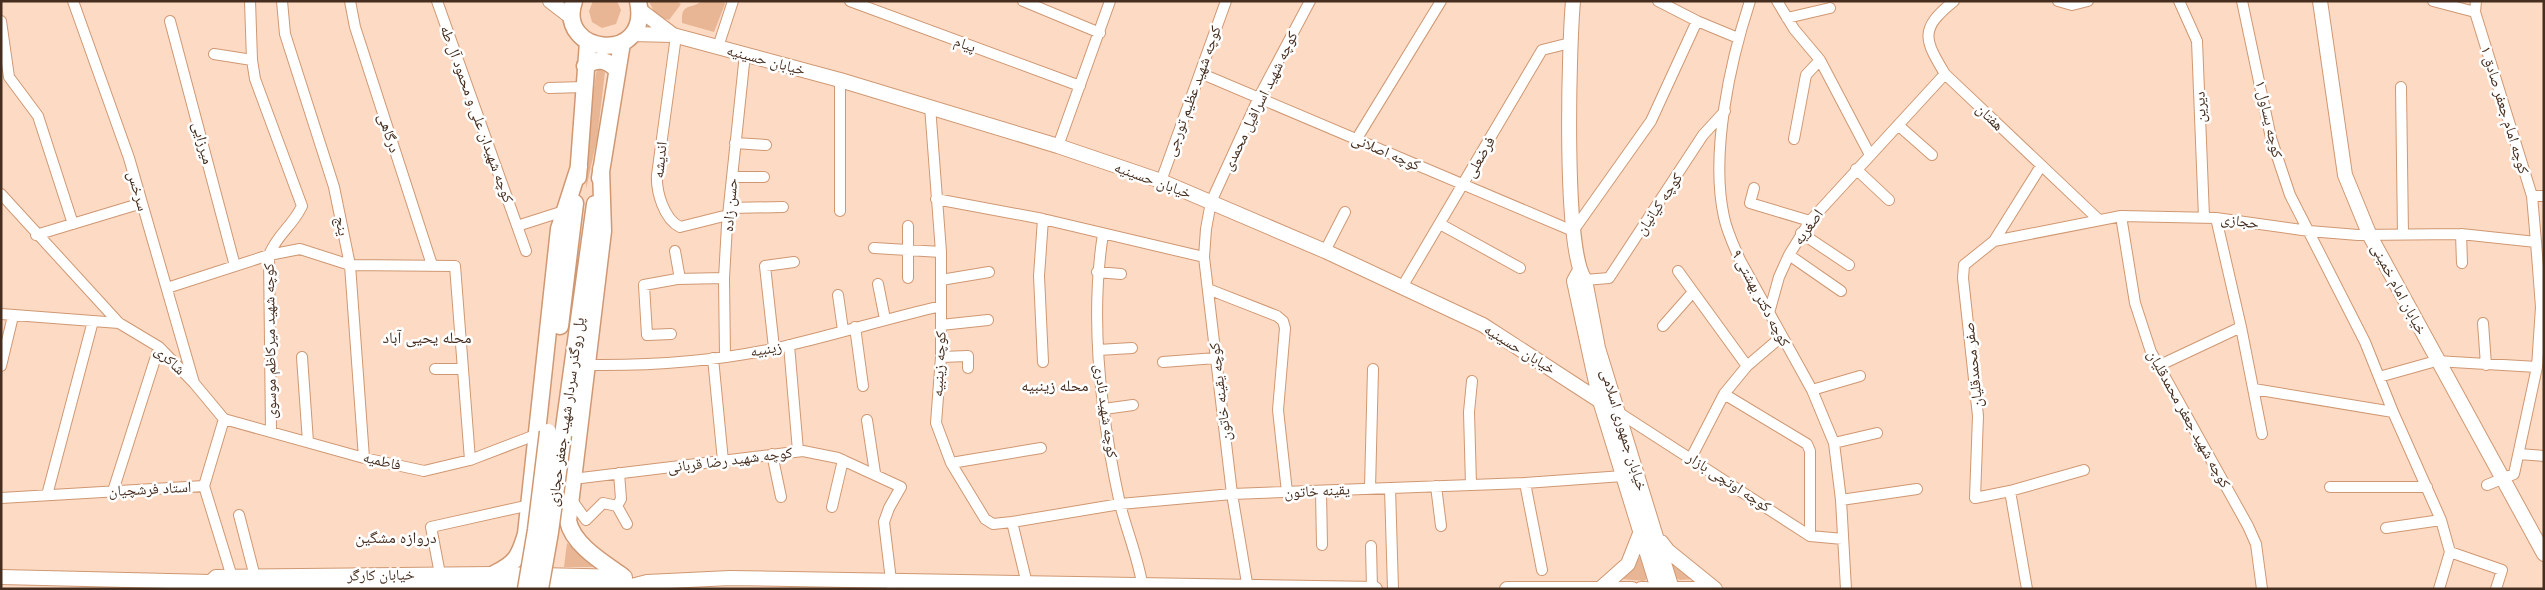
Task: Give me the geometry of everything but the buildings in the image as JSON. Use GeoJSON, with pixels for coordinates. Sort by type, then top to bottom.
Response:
{"type":"FeatureCollection","features":[{"type":"Feature","properties":{"kind":"main road"},"geometry":{"type":"LineString","coordinates":[[550,1],[572,18]]}},
{"type":"Feature","properties":{"kind":"main road"},"geometry":{"type":"LineString","coordinates":[[574,1],[572,18],[576,30],[588,42],[599,46],[611,46],[627,38],[637,27],[639,6]]}},
{"type":"Feature","properties":{"kind":"main road"},"geometry":{"type":"LineString","coordinates":[[1573,1],[1584,1]]}},
{"type":"Feature","properties":{"kind":"main road","name":"خیابان جمهوری اسلامی"},"geometry":{"type":"LineString","coordinates":[[1573,1],[1570,43],[1572,231],[1598,348],[1672,589]]}},
{"type":"Feature","properties":{"kind":"main road","name":"خیابان امام خمینی"},"geometry":{"type":"LineString","coordinates":[[2320,1],[2345,175],[2364,236],[2544,554]]}},
{"type":"Feature","properties":{"kind":"main road"},"geometry":{"type":"LineString","coordinates":[[639,6],[674,35]]}},
{"type":"Feature","properties":{"kind":"main road"},"geometry":{"type":"LineString","coordinates":[[627,38],[674,35]]}},
{"type":"Feature","properties":{"kind":"main road","name":"خیابان حسینیه"},"geometry":{"type":"LineString","coordinates":[[674,35],[930,106],[1161,181],[1325,251],[1483,325],[1600,401]]}},
{"type":"Feature","properties":{"kind":"main road"},"geometry":{"type":"LineString","coordinates":[[495,582],[520,555],[526,534],[530,505],[587,365],[603,231],[601,168],[618,70],[627,38]]}},
{"type":"Feature","properties":{"kind":"main road"},"geometry":{"type":"LineString","coordinates":[[588,42],[579,167],[558,229],[557,435],[573,479],[568,521],[570,528],[620,584]]}},
{"type":"Feature","properties":{"kind":"main road"},"geometry":{"type":"LineString","coordinates":[[585,66],[592,61],[601,60],[611,64],[618,70]]}},
{"type":"Feature","properties":{"kind":"main road","name":"پل روگذر سردار شهید جعفر حجازی"},"geometry":{"type":"LineString","coordinates":[[540,589],[550,532],[570,236],[579,167]]}},
{"type":"Feature","properties":{"kind":"main road","name":"پل روگذر سردار شهید جعفر حجازی"},"geometry":{"type":"LineString","coordinates":[[526,589],[536,530],[557,435],[601,168]]}},
{"type":"Feature","properties":{"kind":"main road","name":"خیابان جمهوری اسلامی"},"geometry":{"type":"LineString","coordinates":[[1582,276],[1574,281],[1600,401],[1658,589]]}},
{"type":"Feature","properties":{"kind":"main road"},"geometry":{"type":"LineString","coordinates":[[1600,589],[1628,564],[1641,530]]}},
{"type":"Feature","properties":{"kind":"main road"},"geometry":{"type":"LineString","coordinates":[[1656,536],[1668,551],[1715,589]]}},
{"type":"Feature","properties":{"kind":"main road","name":"خیابان کارگر"},"geometry":{"type":"LineString","coordinates":[[235,584],[255,577],[440,574],[495,582]]}},
{"type":"Feature","properties":{"kind":"main road","name":"خیابان کارگر"},"geometry":{"type":"LineString","coordinates":[[1,577],[210,582],[216,586],[235,584],[495,582]]}},
{"type":"Feature","properties":{"kind":"main road"},"geometry":{"type":"LineString","coordinates":[[495,582],[642,585],[845,584],[1373,589]]}},
{"type":"Feature","properties":{"kind":"main road"},"geometry":{"type":"LineString","coordinates":[[1507,589],[1632,589]]}},
{"type":"Feature","properties":{"kind":"main road"},"geometry":{"type":"LineString","coordinates":[[1640,589],[1646,589]]}},
{"type":"Feature","properties":{"kind":"main road"},"geometry":{"type":"LineString","coordinates":[[1665,589],[1707,589]]}},
{"type":"Feature","properties":{"kind":"street","name":"سرخس"},"geometry":{"type":"LineString","coordinates":[[73,1],[129,158],[194,383]]}},
{"type":"Feature","properties":{"kind":"street","name":"کوچه شهید میرکاظم موسوی"},"geometry":{"type":"LineString","coordinates":[[250,1],[254,79],[302,206],[296,219],[276,240],[269,255],[271,432]]}},
{"type":"Feature","properties":{"kind":"street","name":"ینج"},"geometry":{"type":"LineString","coordinates":[[282,1],[285,34],[334,187],[350,265],[364,458]]}},
{"type":"Feature","properties":{"kind":"street","name":"درگاهی"},"geometry":{"type":"LineString","coordinates":[[350,1],[355,27],[432,264]]}},
{"type":"Feature","properties":{"kind":"street","name":"کوچه شهیدان علی و محمود آل طه"},"geometry":{"type":"LineString","coordinates":[[437,1],[526,251]]}},
{"type":"Feature","properties":{"kind":"street"},"geometry":{"type":"LineString","coordinates":[[718,47],[733,1]]}},
{"type":"Feature","properties":{"kind":"street","name":"پیام"},"geometry":{"type":"LineString","coordinates":[[850,1],[1080,86]]}},
{"type":"Feature","properties":{"kind":"street"},"geometry":{"type":"LineString","coordinates":[[1023,1],[1100,33]]}},
{"type":"Feature","properties":{"kind":"street"},"geometry":{"type":"LineString","coordinates":[[1058,146],[1110,1]]}},
{"type":"Feature","properties":{"kind":"street","name":"کوچه شهید عظیم تورجی"},"geometry":{"type":"LineString","coordinates":[[1161,181],[1226,1]]}},
{"type":"Feature","properties":{"kind":"street","name":"کوچه شهید اسرافیل محمدی"},"geometry":{"type":"LineString","coordinates":[[1211,202],[1259,97],[1310,1]]}},
{"type":"Feature","properties":{"kind":"street"},"geometry":{"type":"LineString","coordinates":[[1356,140],[1440,1]]}},
{"type":"Feature","properties":{"kind":"street"},"geometry":{"type":"LineString","coordinates":[[1658,1],[1697,21],[1738,38]]}},
{"type":"Feature","properties":{"kind":"street","name":"کوچه دکتر بهشتی ۹"},"geometry":{"type":"LineString","coordinates":[[1750,1],[1738,38],[1725,111],[1719,180],[1721,200],[1731,240],[1781,337],[1812,390],[1834,443],[1841,500],[1846,589]]}},
{"type":"Feature","properties":{"kind":"street"},"geometry":{"type":"LineString","coordinates":[[1777,1],[1809,50],[1820,60],[1870,155]]}},
{"type":"Feature","properties":{"kind":"street"},"geometry":{"type":"LineString","coordinates":[[2058,1],[2072,4],[2088,1]]}},
{"type":"Feature","properties":{"kind":"street","name":"دیرین"},"geometry":{"type":"LineString","coordinates":[[2179,1],[2197,41],[2204,217]]}},
{"type":"Feature","properties":{"kind":"street","name":"کوچه یساول ۱"},"geometry":{"type":"LineString","coordinates":[[2242,1],[2271,138],[2290,195],[2365,342],[2393,412],[2441,520],[2450,552]]}},
{"type":"Feature","properties":{"kind":"street"},"geometry":{"type":"LineString","coordinates":[[2434,1],[2475,12]]}},
{"type":"Feature","properties":{"kind":"street","name":"کوچه امام جعفر صادق ۱"},"geometry":{"type":"LineString","coordinates":[[2476,1],[2475,12],[2532,196],[2541,307],[2537,367],[2519,454],[2514,474],[2501,478]]}},
{"type":"Feature","properties":{"kind":"street","name":"هفتان"},"geometry":{"type":"LineString","coordinates":[[1948,3],[1929,25],[1926,36],[1929,48],[1945,74],[2099,220]]}},
{"type":"Feature","properties":{"kind":"street"},"geometry":{"type":"LineString","coordinates":[[1787,18],[1830,8]]}},
{"type":"Feature","properties":{"kind":"street"},"geometry":{"type":"LineString","coordinates":[[1,20],[8,77],[38,116],[73,224]]}},
{"type":"Feature","properties":{"kind":"street","name":"میرزایی"},"geometry":{"type":"LineString","coordinates":[[170,21],[235,266]]}},
{"type":"Feature","properties":{"kind":"street"},"geometry":{"type":"LineString","coordinates":[[1572,231],[1650,121],[1697,21]]}},
{"type":"Feature","properties":{"kind":"street","name":"اندیشه"},"geometry":{"type":"LineString","coordinates":[[674,35],[657,175],[658,188],[668,216],[673,223],[680,227],[729,211]]}},
{"type":"Feature","properties":{"kind":"street","name":"فرضعلی"},"geometry":{"type":"LineString","coordinates":[[1402,288],[1542,50],[1570,43]]}},
{"type":"Feature","properties":{"kind":"street"},"geometry":{"type":"LineString","coordinates":[[214,54],[252,60]]}},
{"type":"Feature","properties":{"kind":"street","name":"حسن زاده"},"geometry":{"type":"LineString","coordinates":[[725,357],[724,278],[744,54]]}},
{"type":"Feature","properties":{"kind":"street"},"geometry":{"type":"LineString","coordinates":[[1794,139],[1806,75],[1820,60]]}},
{"type":"Feature","properties":{"kind":"street","name":"کوچه اصلانی"},"geometry":{"type":"LineString","coordinates":[[1200,72],[1572,231]]}},
{"type":"Feature","properties":{"kind":"street","name":"اصغریه"},"geometry":{"type":"LineString","coordinates":[[1770,313],[1779,277],[1801,233],[1856,169],[1945,74]]}},
{"type":"Feature","properties":{"kind":"street"},"geometry":{"type":"LineString","coordinates":[[840,80],[840,211]]}},
{"type":"Feature","properties":{"kind":"street"},"geometry":{"type":"LineString","coordinates":[[549,88],[584,87]]}},
{"type":"Feature","properties":{"kind":"street"},"geometry":{"type":"LineString","coordinates":[[2401,87],[2403,235]]}},
{"type":"Feature","properties":{"kind":"street","name":"کوچه زینبیه"},"geometry":{"type":"LineString","coordinates":[[930,106],[941,252],[941,357],[936,423],[951,463],[985,519],[994,524],[1012,522]]}},
{"type":"Feature","properties":{"kind":"street","name":"کوچه کیانیان"},"geometry":{"type":"LineString","coordinates":[[1582,276],[1610,278],[1704,134],[1725,111]]}},
{"type":"Feature","properties":{"kind":"street"},"geometry":{"type":"LineString","coordinates":[[1898,125],[1932,155]]}},
{"type":"Feature","properties":{"kind":"street"},"geometry":{"type":"LineString","coordinates":[[736,144],[766,145]]}},
{"type":"Feature","properties":{"kind":"street"},"geometry":{"type":"LineString","coordinates":[[1994,241],[2041,166]]}},
{"type":"Feature","properties":{"kind":"street"},"geometry":{"type":"LineString","coordinates":[[1856,169],[1889,200]]}},
{"type":"Feature","properties":{"kind":"street"},"geometry":{"type":"LineString","coordinates":[[732,177],[764,177]]}},
{"type":"Feature","properties":{"kind":"street"},"geometry":{"type":"LineString","coordinates":[[1754,188],[1750,203],[1810,221]]}},
{"type":"Feature","properties":{"kind":"street"},"geometry":{"type":"LineString","coordinates":[[1,194],[36,235],[119,323]]}},
{"type":"Feature","properties":{"kind":"street"},"geometry":{"type":"LineString","coordinates":[[2532,196],[2544,196]]}},
{"type":"Feature","properties":{"kind":"street"},"geometry":{"type":"LineString","coordinates":[[936,198],[1043,219],[1204,258]]}},
{"type":"Feature","properties":{"kind":"street","name":"کوچه یقینه خاتون"},"geometry":{"type":"LineString","coordinates":[[1211,202],[1206,229],[1204,258],[1232,494],[1248,588]]}},
{"type":"Feature","properties":{"kind":"street"},"geometry":{"type":"LineString","coordinates":[[36,235],[142,204]]}},
{"type":"Feature","properties":{"kind":"street"},"geometry":{"type":"LineString","coordinates":[[729,211],[783,207]]}},
{"type":"Feature","properties":{"kind":"street"},"geometry":{"type":"LineString","coordinates":[[517,226],[564,211]]}},
{"type":"Feature","properties":{"kind":"street"},"geometry":{"type":"LineString","coordinates":[[1325,251],[1344,212]]}},
{"type":"Feature","properties":{"kind":"street","name":"حجازی"},"geometry":{"type":"LineString","coordinates":[[2121,216],[2204,217],[2309,231],[2364,236],[2461,234],[2536,242]]}},
{"type":"Feature","properties":{"kind":"street","name":"صفر محمدقلیان"},"geometry":{"type":"LineString","coordinates":[[2010,491],[1976,498],[1978,416],[1962,278],[1964,264],[1994,241],[2121,216]]}},
{"type":"Feature","properties":{"kind":"street","name":"کوچه شهید جعفر محمدقلیان"},"geometry":{"type":"LineString","coordinates":[[2121,216],[2134,303],[2151,352],[2248,526],[2256,544],[2262,589]]}},
{"type":"Feature","properties":{"kind":"street"},"geometry":{"type":"LineString","coordinates":[[2216,218],[2242,327],[2262,434]]}},
{"type":"Feature","properties":{"kind":"street"},"geometry":{"type":"LineString","coordinates":[[1043,219],[1039,276],[1043,362]]}},
{"type":"Feature","properties":{"kind":"street"},"geometry":{"type":"LineString","coordinates":[[1440,224],[1520,268]]}},
{"type":"Feature","properties":{"kind":"street"},"geometry":{"type":"LineString","coordinates":[[908,226],[908,278]]}},
{"type":"Feature","properties":{"kind":"street"},"geometry":{"type":"LineString","coordinates":[[1801,233],[1849,265]]}},
{"type":"Feature","properties":{"kind":"street","name":"کوچه شهید نادری"},"geometry":{"type":"LineString","coordinates":[[1103,234],[1097,272],[1098,350],[1104,409],[1120,504],[1143,587]]}},
{"type":"Feature","properties":{"kind":"street"},"geometry":{"type":"LineString","coordinates":[[2461,234],[2462,263]]}},
{"type":"Feature","properties":{"kind":"street"},"geometry":{"type":"LineString","coordinates":[[874,248],[941,252]]}},
{"type":"Feature","properties":{"kind":"street"},"geometry":{"type":"LineString","coordinates":[[167,288],[269,255],[300,249],[350,265],[432,264],[455,266],[470,460]]}},
{"type":"Feature","properties":{"kind":"street"},"geometry":{"type":"LineString","coordinates":[[675,251],[680,279]]}},
{"type":"Feature","properties":{"kind":"street"},"geometry":{"type":"LineString","coordinates":[[1789,255],[1841,291]]}},
{"type":"Feature","properties":{"kind":"street"},"geometry":{"type":"LineString","coordinates":[[774,348],[765,266],[794,262]]}},
{"type":"Feature","properties":{"kind":"street"},"geometry":{"type":"LineString","coordinates":[[941,280],[989,272]]}},
{"type":"Feature","properties":{"kind":"street"},"geometry":{"type":"LineString","coordinates":[[1097,272],[1121,274]]}},
{"type":"Feature","properties":{"kind":"street"},"geometry":{"type":"LineString","coordinates":[[1678,272],[1747,366]]}},
{"type":"Feature","properties":{"kind":"street"},"geometry":{"type":"LineString","coordinates":[[1752,282],[1762,288],[1768,288],[1779,277]]}},
{"type":"Feature","properties":{"kind":"street"},"geometry":{"type":"LineString","coordinates":[[671,334],[647,335],[644,285],[680,279],[724,278]]}},
{"type":"Feature","properties":{"kind":"street"},"geometry":{"type":"LineString","coordinates":[[878,284],[885,319]]}},
{"type":"Feature","properties":{"kind":"street"},"geometry":{"type":"LineString","coordinates":[[1208,289],[1277,316],[1283,321],[1285,328],[1278,410],[1287,492]]}},
{"type":"Feature","properties":{"kind":"street"},"geometry":{"type":"LineString","coordinates":[[1662,326],[1693,292]]}},
{"type":"Feature","properties":{"kind":"street"},"geometry":{"type":"LineString","coordinates":[[838,295],[843,330]]}},
{"type":"Feature","properties":{"kind":"street","name":"زینبیه"},"geometry":{"type":"LineString","coordinates":[[587,365],[659,364],[725,357],[789,345],[941,306]]}},
{"type":"Feature","properties":{"kind":"street","name":"شاکری"},"geometry":{"type":"LineString","coordinates":[[1,314],[119,323],[159,347],[194,383],[224,419]]}},
{"type":"Feature","properties":{"kind":"street"},"geometry":{"type":"LineString","coordinates":[[1,366],[13,316]]}},
{"type":"Feature","properties":{"kind":"street"},"geometry":{"type":"LineString","coordinates":[[941,325],[988,320]]}},
{"type":"Feature","properties":{"kind":"street"},"geometry":{"type":"LineString","coordinates":[[47,495],[93,321]]}},
{"type":"Feature","properties":{"kind":"street"},"geometry":{"type":"LineString","coordinates":[[2483,323],[2486,365]]}},
{"type":"Feature","properties":{"kind":"street"},"geometry":{"type":"LineString","coordinates":[[856,327],[863,386]]}},
{"type":"Feature","properties":{"kind":"street"},"geometry":{"type":"LineString","coordinates":[[2158,366],[2242,327]]}},
{"type":"Feature","properties":{"kind":"street"},"geometry":{"type":"LineString","coordinates":[[1691,458],[1724,394],[1747,366],[1781,337]]}},
{"type":"Feature","properties":{"kind":"street"},"geometry":{"type":"LineString","coordinates":[[789,345],[798,451]]}},
{"type":"Feature","properties":{"kind":"street"},"geometry":{"type":"LineString","coordinates":[[113,491],[159,347]]}},
{"type":"Feature","properties":{"kind":"street"},"geometry":{"type":"LineString","coordinates":[[1098,350],[1132,348]]}},
{"type":"Feature","properties":{"kind":"street"},"geometry":{"type":"LineString","coordinates":[[941,357],[968,356],[968,368]]}},
{"type":"Feature","properties":{"kind":"street"},"geometry":{"type":"LineString","coordinates":[[302,357],[308,442]]}},
{"type":"Feature","properties":{"kind":"street"},"geometry":{"type":"LineString","coordinates":[[713,358],[723,460]]}},
{"type":"Feature","properties":{"kind":"street"},"geometry":{"type":"LineString","coordinates":[[1163,362],[1216,358]]}},
{"type":"Feature","properties":{"kind":"street"},"geometry":{"type":"LineString","coordinates":[[2379,377],[2436,361],[2537,367]]}},
{"type":"Feature","properties":{"kind":"street"},"geometry":{"type":"LineString","coordinates":[[435,369],[463,369]]}},
{"type":"Feature","properties":{"kind":"street"},"geometry":{"type":"LineString","coordinates":[[1370,488],[1373,369]]}},
{"type":"Feature","properties":{"kind":"street"},"geometry":{"type":"LineString","coordinates":[[1812,390],[1860,376]]}},
{"type":"Feature","properties":{"kind":"street"},"geometry":{"type":"LineString","coordinates":[[1471,485],[1469,412],[1472,382]]}},
{"type":"Feature","properties":{"kind":"street"},"geometry":{"type":"LineString","coordinates":[[2254,389],[2393,412]]}},
{"type":"Feature","properties":{"kind":"street"},"geometry":{"type":"LineString","coordinates":[[1724,394],[1807,444],[1810,451],[1810,536]]}},
{"type":"Feature","properties":{"kind":"street"},"geometry":{"type":"LineString","coordinates":[[1104,409],[1133,405]]}},
{"type":"Feature","properties":{"kind":"street","name":"کوچه اوتچی بازار"},"geometry":{"type":"LineString","coordinates":[[1618,412],[1810,536],[1843,539]]}},
{"type":"Feature","properties":{"kind":"street"},"geometry":{"type":"LineString","coordinates":[[204,486],[224,419]]}},
{"type":"Feature","properties":{"kind":"street","name":"فاطمیه"},"geometry":{"type":"LineString","coordinates":[[224,419],[364,458],[424,471],[557,435]]}},
{"type":"Feature","properties":{"kind":"street"},"geometry":{"type":"LineString","coordinates":[[867,420],[875,473]]}},
{"type":"Feature","properties":{"kind":"street"},"geometry":{"type":"LineString","coordinates":[[1834,443],[1877,433]]}},
{"type":"Feature","properties":{"kind":"street"},"geometry":{"type":"LineString","coordinates":[[951,463],[1042,448]]}},
{"type":"Feature","properties":{"kind":"street","name":"کوچه شهید رضا قربانی"},"geometry":{"type":"LineString","coordinates":[[573,479],[798,451],[843,460],[902,487],[889,508],[884,522],[891,585]]}},
{"type":"Feature","properties":{"kind":"street"},"geometry":{"type":"LineString","coordinates":[[772,454],[781,496]]}},
{"type":"Feature","properties":{"kind":"street"},"geometry":{"type":"LineString","coordinates":[[2519,454],[2544,456]]}},
{"type":"Feature","properties":{"kind":"street"},"geometry":{"type":"LineString","coordinates":[[832,507],[843,460]]}},
{"type":"Feature","properties":{"kind":"street"},"geometry":{"type":"LineString","coordinates":[[2027,589],[2010,491],[2084,470]]}},
{"type":"Feature","properties":{"kind":"street"},"geometry":{"type":"LineString","coordinates":[[617,506],[621,499],[619,473]]}},
{"type":"Feature","properties":{"kind":"street","name":"یقینه خاتون"},"geometry":{"type":"LineString","coordinates":[[1012,522],[1120,504],[1232,494],[1526,483],[1623,476]]}},
{"type":"Feature","properties":{"kind":"street"},"geometry":{"type":"LineString","coordinates":[[2487,485],[2501,478]]}},
{"type":"Feature","properties":{"kind":"street"},"geometry":{"type":"LineString","coordinates":[[1526,483],[1542,570]]}},
{"type":"Feature","properties":{"kind":"street","name":"استاد فرشچیان"},"geometry":{"type":"LineString","coordinates":[[1,498],[204,486],[235,584]]}},
{"type":"Feature","properties":{"kind":"street"},"geometry":{"type":"LineString","coordinates":[[1436,486],[1441,526]]}},
{"type":"Feature","properties":{"kind":"street"},"geometry":{"type":"LineString","coordinates":[[2330,487],[2427,487]]}},
{"type":"Feature","properties":{"kind":"street"},"geometry":{"type":"LineString","coordinates":[[1390,488],[1393,589]]}},
{"type":"Feature","properties":{"kind":"street"},"geometry":{"type":"LineString","coordinates":[[1841,500],[1917,489]]}},
{"type":"Feature","properties":{"kind":"street"},"geometry":{"type":"LineString","coordinates":[[1321,491],[1322,546]]}},
{"type":"Feature","properties":{"kind":"street"},"geometry":{"type":"LineString","coordinates":[[571,499],[586,520],[603,503],[617,506],[627,524]]}},
{"type":"Feature","properties":{"kind":"street"},"geometry":{"type":"LineString","coordinates":[[440,574],[431,527],[530,505]]}},
{"type":"Feature","properties":{"kind":"street"},"geometry":{"type":"LineString","coordinates":[[239,515],[255,577]]}},
{"type":"Feature","properties":{"kind":"street"},"geometry":{"type":"LineString","coordinates":[[2386,528],[2441,520]]}},
{"type":"Feature","properties":{"kind":"street"},"geometry":{"type":"LineString","coordinates":[[1012,522],[1027,585]]}},
{"type":"Feature","properties":{"kind":"street"},"geometry":{"type":"LineString","coordinates":[[1370,546],[1373,589]]}},
{"type":"Feature","properties":{"kind":"street"},"geometry":{"type":"LineString","coordinates":[[2439,589],[2450,552],[2502,570],[2496,589]]}},
{"type":"Feature","properties":{"kind":"shaded area"},"geometry":{"type":"Polygon","coordinates":[[[593,1],[617,1],[621,10],[616,24],[602,28],[592,22],[589,11],[593,1]]]}},
{"type":"Feature","properties":{"kind":"shaded area"},"geometry":{"type":"Polygon","coordinates":[[[649,1],[676,1],[681,4],[669,20],[656,16],[649,1]]]}},
{"type":"Feature","properties":{"kind":"shaded area"},"geometry":{"type":"Polygon","coordinates":[[[702,1],[724,1],[725,4],[714,32],[682,23],[685,9],[702,1]]]}},
{"type":"Feature","properties":{"kind":"shaded area"},"geometry":{"type":"Polygon","coordinates":[[[599,68],[605,72],[597,139],[586,189],[587,138],[596,73],[599,68]]]}},
{"type":"Feature","properties":{"kind":"shaded area"},"geometry":{"type":"Polygon","coordinates":[[[567,543],[596,567],[564,567],[567,543]]]}},
{"type":"Feature","properties":{"kind":"shaded area"},"geometry":{"type":"Polygon","coordinates":[[[1641,556],[1648,578],[1644,581],[1621,579],[1641,556]]]}},
{"type":"Feature","properties":{"kind":"shaded area"},"geometry":{"type":"Polygon","coordinates":[[[1670,559],[1677,567],[1695,579],[1680,580],[1673,577],[1670,559]]]}},
{"type":"Feature","properties":{"kind":"district","name":"محله یحیی آباد"},"geometry":{"type":"Point","coordinates":[427,338]}},
{"type":"Feature","properties":{"kind":"district","name":"محله زینبیه"},"geometry":{"type":"Point","coordinates":[1055,386]}},
{"type":"Feature","properties":{"kind":"district","name":"دروازه مشگین"},"geometry":{"type":"Point","coordinates":[396,538]}}]}
